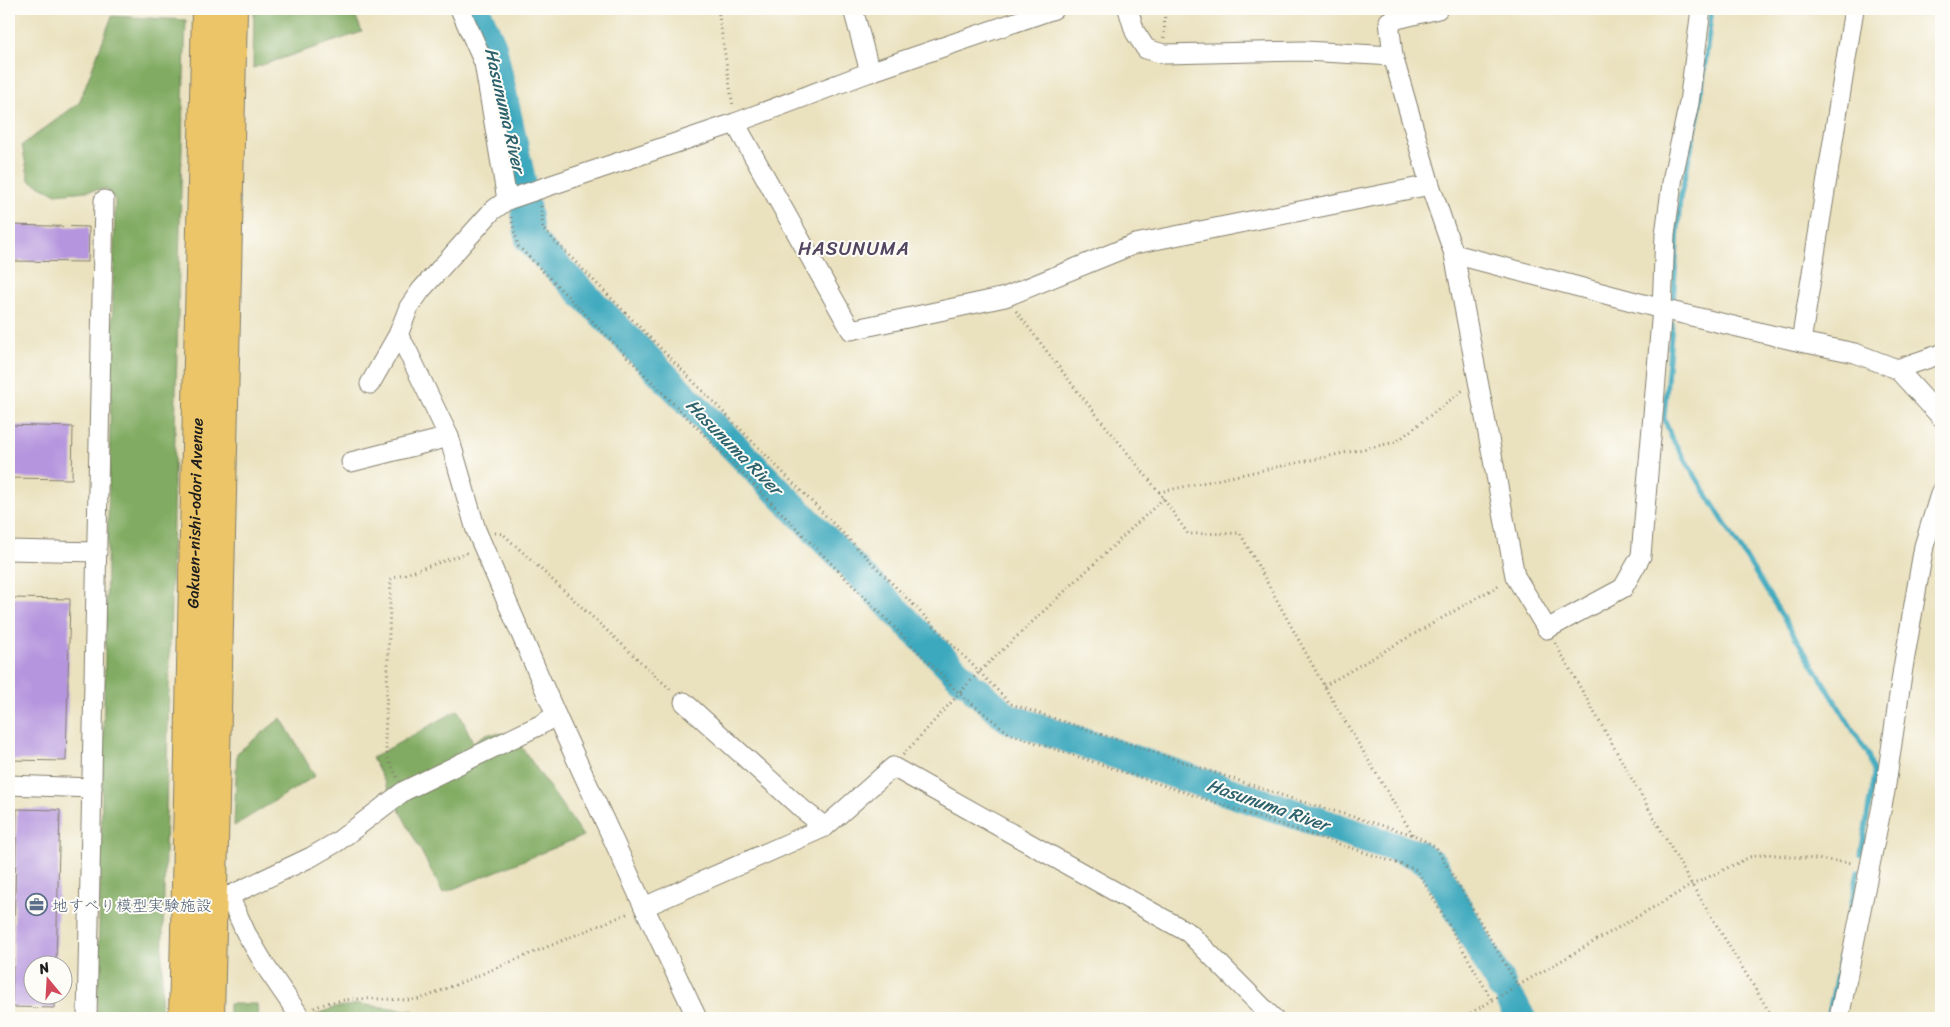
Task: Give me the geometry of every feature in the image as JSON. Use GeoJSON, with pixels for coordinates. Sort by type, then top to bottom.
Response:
{"type":"FeatureCollection","features":[{"type":"Feature","properties":{"kind":"highway","name":"Gakuen-nishi-odori Avenue"},"geometry":{"type":"LineString","coordinates":[[183,1018],[206,9]]}},
{"type":"Feature","properties":{"kind":"highway","name":"Gakuen-nishi-odori Avenue"},"geometry":{"type":"LineString","coordinates":[[210,1018],[221,895],[217,657],[233,9]]}},
{"type":"Feature","properties":{"kind":"street"},"geometry":{"type":"LineString","coordinates":[[460,9],[484,63],[507,200]]}},
{"type":"Feature","properties":{"kind":"street"},"geometry":{"type":"LineString","coordinates":[[853,9],[870,72]]}},
{"type":"Feature","properties":{"kind":"street"},"geometry":{"type":"LineString","coordinates":[[370,384],[398,335],[409,307],[421,290],[492,211],[507,200],[735,123],[870,72],[1054,9]]}},
{"type":"Feature","properties":{"kind":"street"},"geometry":{"type":"LineString","coordinates":[[1128,9],[1135,32],[1146,49],[1164,54],[1306,51],[1393,56]]}},
{"type":"Feature","properties":{"kind":"street"},"geometry":{"type":"LineString","coordinates":[[1438,9],[1389,21],[1393,56],[1430,185],[1454,254],[1515,576],[1547,629],[1623,588],[1640,556],[1662,309],[1665,234],[1673,176],[1688,103],[1701,9]]}},
{"type":"Feature","properties":{"kind":"street"},"geometry":{"type":"LineString","coordinates":[[1801,342],[1854,9]]}},
{"type":"Feature","properties":{"kind":"street"},"geometry":{"type":"LineString","coordinates":[[735,123],[851,330],[1005,297],[1135,244],[1430,185]]}},
{"type":"Feature","properties":{"kind":"street"},"geometry":{"type":"LineString","coordinates":[[87,1018],[104,200]]}},
{"type":"Feature","properties":{"kind":"street"},"geometry":{"type":"LineString","coordinates":[[1454,254],[1662,309],[1855,353],[1897,369],[1941,417]]}},
{"type":"Feature","properties":{"kind":"street"},"geometry":{"type":"LineString","coordinates":[[398,335],[408,350],[449,438],[476,530],[556,715],[697,1018]]}},
{"type":"Feature","properties":{"kind":"street"},"geometry":{"type":"LineString","coordinates":[[1897,369],[1941,354]]}},
{"type":"Feature","properties":{"kind":"street"},"geometry":{"type":"LineString","coordinates":[[351,462],[449,438]]}},
{"type":"Feature","properties":{"kind":"street"},"geometry":{"type":"LineString","coordinates":[[1839,1018],[1884,791],[1924,546],[1941,491]]}},
{"type":"Feature","properties":{"kind":"street"},"geometry":{"type":"LineString","coordinates":[[9,550],[97,552]]}},
{"type":"Feature","properties":{"kind":"street"},"geometry":{"type":"LineString","coordinates":[[684,702],[802,809],[825,827]]}},
{"type":"Feature","properties":{"kind":"street"},"geometry":{"type":"LineString","coordinates":[[300,1016],[268,970],[221,895],[311,857],[338,842],[404,791],[542,724],[556,715]]}},
{"type":"Feature","properties":{"kind":"street"},"geometry":{"type":"LineString","coordinates":[[644,907],[825,827],[893,767],[1189,933],[1273,1018]]}},
{"type":"Feature","properties":{"kind":"street"},"geometry":{"type":"LineString","coordinates":[[9,786],[92,788]]}},
{"type":"Feature","properties":{"kind":"path"},"geometry":{"type":"LineString","coordinates":[[718,9],[735,123]]}},
{"type":"Feature","properties":{"kind":"path"},"geometry":{"type":"LineString","coordinates":[[1164,54],[1165,9]]}},
{"type":"Feature","properties":{"kind":"path"},"geometry":{"type":"LineString","coordinates":[[539,190],[543,229],[1011,704],[1290,798],[1414,835],[1436,847],[1518,986]]}},
{"type":"Feature","properties":{"kind":"path"},"geometry":{"type":"LineString","coordinates":[[507,200],[518,246],[960,694],[1010,734],[1418,870],[1492,1000]]}},
{"type":"Feature","properties":{"kind":"path"},"geometry":{"type":"LineString","coordinates":[[1005,297],[1075,388],[1164,498],[1188,534],[1240,533],[1324,686],[1414,835]]}},
{"type":"Feature","properties":{"kind":"path"},"geometry":{"type":"LineString","coordinates":[[1159,492],[1396,442],[1477,379]]}},
{"type":"Feature","properties":{"kind":"path"},"geometry":{"type":"LineString","coordinates":[[893,767],[979,672],[1164,498]]}},
{"type":"Feature","properties":{"kind":"path"},"geometry":{"type":"LineString","coordinates":[[476,530],[503,534],[684,702]]}},
{"type":"Feature","properties":{"kind":"path"},"geometry":{"type":"LineString","coordinates":[[404,791],[386,756],[384,740],[391,579],[484,548]]}},
{"type":"Feature","properties":{"kind":"path"},"geometry":{"type":"LineString","coordinates":[[1324,686],[1515,576]]}},
{"type":"Feature","properties":{"kind":"path"},"geometry":{"type":"LineString","coordinates":[[1547,629],[1692,885],[1773,1018]]}},
{"type":"Feature","properties":{"kind":"path"},"geometry":{"type":"LineString","coordinates":[[1462,1018],[1692,885],[1750,857],[1767,854],[1870,865]]}},
{"type":"Feature","properties":{"kind":"path"},"geometry":{"type":"LineString","coordinates":[[300,1016],[327,1002],[343,1000],[416,1000],[426,997],[644,907]]}},
{"type":"Feature","properties":{"kind":"green space"},"geometry":{"type":"Polygon","coordinates":[[[254,9],[381,9],[356,17],[362,32],[253,68],[254,9]]]}},
{"type":"Feature","properties":{"kind":"green space"},"geometry":{"type":"Polygon","coordinates":[[[112,16],[186,20],[161,1018],[97,1018],[115,201],[107,189],[56,194],[29,180],[22,145],[79,103],[112,16]]]}},
{"type":"Feature","properties":{"kind":"green space"},"geometry":{"type":"Polygon","coordinates":[[[458,710],[473,742],[486,734],[512,733],[583,836],[443,893],[372,758],[458,710]]]}},
{"type":"Feature","properties":{"kind":"green space"},"geometry":{"type":"Polygon","coordinates":[[[281,718],[315,776],[234,826],[237,753],[281,718]]]}},
{"type":"Feature","properties":{"kind":"green space"},"geometry":{"type":"Polygon","coordinates":[[[229,1004],[257,1004],[258,1018],[229,1018],[229,1004]]]}},
{"type":"Feature","properties":{"kind":"green space"},"geometry":{"type":"Polygon","coordinates":[[[359,1004],[414,1011],[417,1018],[309,1018],[333,1008],[359,1004]]]}},
{"type":"Feature","properties":{"kind":"building"},"geometry":{"type":"Polygon","coordinates":[[[9,225],[89,227],[88,262],[9,261],[9,225]]]}},
{"type":"Feature","properties":{"kind":"building"},"geometry":{"type":"Polygon","coordinates":[[[9,425],[73,427],[72,479],[9,478],[9,425]]]}},
{"type":"Feature","properties":{"kind":"building"},"geometry":{"type":"Polygon","coordinates":[[[9,598],[70,599],[66,761],[9,760],[9,598]]]}},
{"type":"Feature","properties":{"kind":"building"},"geometry":{"type":"Polygon","coordinates":[[[17,809],[60,810],[56,954],[22,954],[22,1004],[55,1004],[55,1008],[12,1007],[17,809]]]}},
{"type":"Feature","properties":{"kind":"waterway","name":"Hasunuma River"},"geometry":{"type":"LineString","coordinates":[[475,9],[492,47],[522,185]]}},
{"type":"Feature","properties":{"kind":"waterway"},"geometry":{"type":"LineString","coordinates":[[1673,302],[1680,199],[1699,112],[1712,9]]}},
{"type":"Feature","properties":{"kind":"waterway","name":"Hasunuma River"},"geometry":{"type":"LineString","coordinates":[[525,204],[530,240],[964,680]]}},
{"type":"Feature","properties":{"kind":"waterway"},"geometry":{"type":"LineString","coordinates":[[1672,323],[1664,418],[1671,437],[1868,754],[1874,775],[1861,854]]}},
{"type":"Feature","properties":{"kind":"waterway","name":"Hasunuma River"},"geometry":{"type":"LineString","coordinates":[[977,691],[1008,718],[1418,855],[1433,865],[1502,986]]}},
{"type":"Feature","properties":{"kind":"waterway"},"geometry":{"type":"LineString","coordinates":[[1828,1018],[1858,872]]}},
{"type":"Feature","properties":{"kind":"waterway","name":"Hasunuma River"},"geometry":{"type":"LineString","coordinates":[[1511,1001],[1521,1018]]}},
{"type":"Feature","properties":{"kind":"place","name":"地すべり模型実験施設"},"geometry":{"type":"Point","coordinates":[36,905]}},
{"type":"Feature","properties":{"kind":"district","name":"HASUNUMA"},"geometry":{"type":"Point","coordinates":[854,248]}}]}
